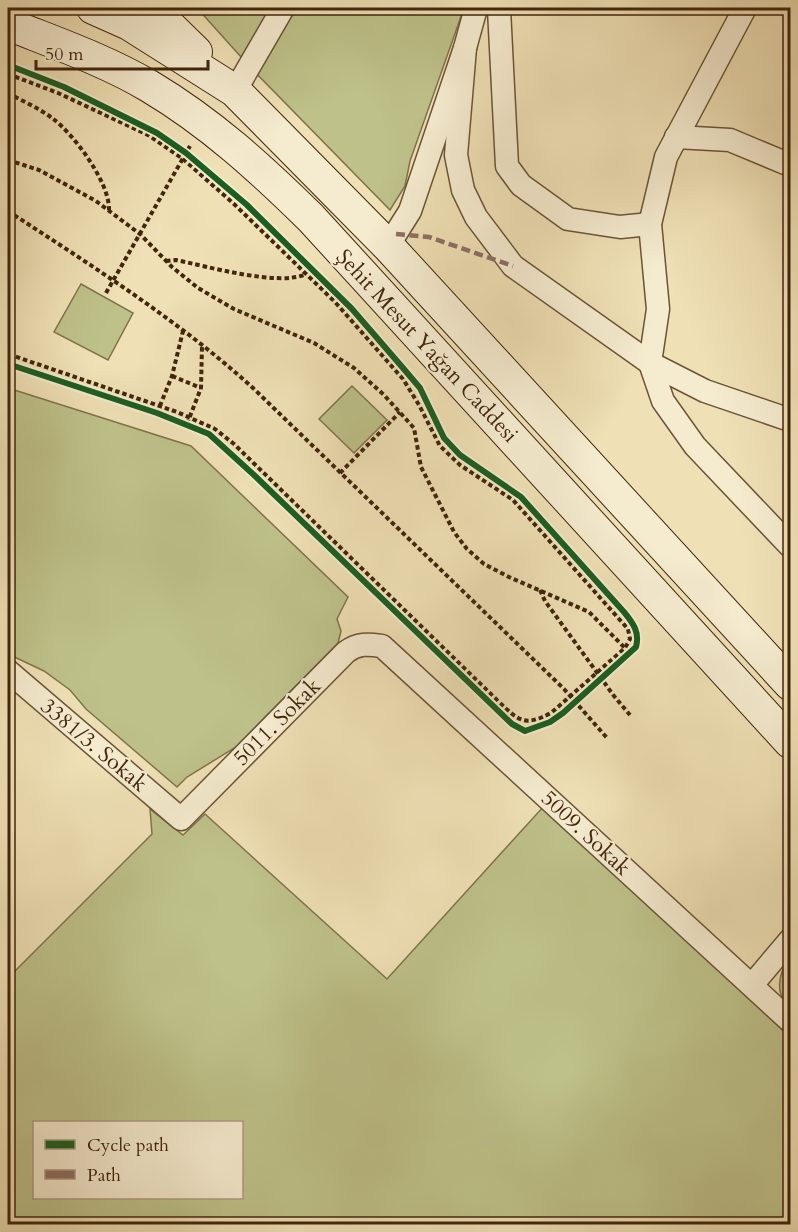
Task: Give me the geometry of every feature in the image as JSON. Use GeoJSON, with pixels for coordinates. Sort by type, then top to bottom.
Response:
{"type":"FeatureCollection","features":[{"type":"Feature","properties":{"kind":"main road","name":"Şehit Mesut Yağan Caddesi"},"geometry":{"type":"LineString","coordinates":[[93,8],[129,24],[235,91],[388,246],[790,684]]}},
{"type":"Feature","properties":{"kind":"main road"},"geometry":{"type":"LineString","coordinates":[[151,8],[235,91]]}},
{"type":"Feature","properties":{"kind":"main road","name":"Şehit Mesut Yağan Caddesi"},"geometry":{"type":"LineString","coordinates":[[8,24],[108,64],[149,86],[204,122],[254,163],[311,219],[790,742]]}},
{"type":"Feature","properties":{"kind":"street"},"geometry":{"type":"LineString","coordinates":[[235,91],[283,8]]}},
{"type":"Feature","properties":{"kind":"street"},"geometry":{"type":"LineString","coordinates":[[388,246],[410,211],[465,48],[476,8]]}},
{"type":"Feature","properties":{"kind":"street"},"geometry":{"type":"LineString","coordinates":[[745,8],[666,157],[650,224],[658,309],[650,363],[663,400],[695,446],[790,546]]}},
{"type":"Feature","properties":{"kind":"street"},"geometry":{"type":"LineString","coordinates":[[499,9],[507,166],[521,185],[568,219],[620,227],[650,224]]}},
{"type":"Feature","properties":{"kind":"street"},"geometry":{"type":"LineString","coordinates":[[465,48],[456,155],[463,190],[476,217],[513,266],[650,363],[705,391],[790,420]]}},
{"type":"Feature","properties":{"kind":"street"},"geometry":{"type":"LineString","coordinates":[[676,137],[730,140],[790,165]]}},
{"type":"Feature","properties":{"kind":"street","name":"5011. Sokak"},"geometry":{"type":"LineString","coordinates":[[181,819],[346,652],[354,646],[364,644],[382,646]]}},
{"type":"Feature","properties":{"kind":"street","name":"5009. Sokak"},"geometry":{"type":"LineString","coordinates":[[382,646],[790,1021]]}},
{"type":"Feature","properties":{"kind":"street","name":"3381/3. Sokak"},"geometry":{"type":"LineString","coordinates":[[8,671],[181,819]]}},
{"type":"Feature","properties":{"kind":"street"},"geometry":{"type":"LineString","coordinates":[[752,985],[790,940]]}},
{"type":"Feature","properties":{"kind":"path"},"geometry":{"type":"LineString","coordinates":[[8,74],[58,93],[147,135],[185,156],[335,302],[403,379],[440,446],[460,465],[513,500],[628,629],[630,639],[628,651],[623,660]]}},
{"type":"Feature","properties":{"kind":"path"},"geometry":{"type":"LineString","coordinates":[[74,92],[158,133],[247,206]]}},
{"type":"Feature","properties":{"kind":"path"},"geometry":{"type":"LineString","coordinates":[[8,93],[51,116],[72,136],[100,180],[109,200],[108,211]]}},
{"type":"Feature","properties":{"kind":"path"},"geometry":{"type":"LineString","coordinates":[[106,293],[204,122]]}},
{"type":"Feature","properties":{"kind":"path"},"geometry":{"type":"LineString","coordinates":[[8,160],[39,170],[96,201],[140,234],[166,261],[198,288],[234,309],[314,343],[354,368],[414,428],[421,466],[454,532],[467,549],[484,564],[509,577],[589,612],[628,651]]}},
{"type":"Feature","properties":{"kind":"path"},"geometry":{"type":"LineString","coordinates":[[8,212],[113,280],[218,356],[570,696],[607,738]]}},
{"type":"Feature","properties":{"kind":"path"},"geometry":{"type":"LineString","coordinates":[[166,261],[176,260],[252,276],[275,278],[300,277],[306,274]]}},
{"type":"Feature","properties":{"kind":"path"},"geometry":{"type":"LineString","coordinates":[[313,269],[352,309]]}},
{"type":"Feature","properties":{"kind":"path"},"geometry":{"type":"LineString","coordinates":[[158,410],[172,376],[183,332]]}},
{"type":"Feature","properties":{"kind":"path"},"geometry":{"type":"LineString","coordinates":[[374,334],[414,382]]}},
{"type":"Feature","properties":{"kind":"path"},"geometry":{"type":"LineString","coordinates":[[188,420],[201,388],[202,345]]}},
{"type":"Feature","properties":{"kind":"path"},"geometry":{"type":"LineString","coordinates":[[8,354],[215,429],[234,444],[516,718],[525,722],[537,720],[551,713],[597,673],[636,647]]}},
{"type":"Feature","properties":{"kind":"path"},"geometry":{"type":"LineString","coordinates":[[172,376],[201,388]]}},
{"type":"Feature","properties":{"kind":"path"},"geometry":{"type":"LineString","coordinates":[[135,406],[158,410]]}},
{"type":"Feature","properties":{"kind":"path"},"geometry":{"type":"LineString","coordinates":[[429,409],[444,438]]}},
{"type":"Feature","properties":{"kind":"path"},"geometry":{"type":"LineString","coordinates":[[340,473],[400,412]]}},
{"type":"Feature","properties":{"kind":"path"},"geometry":{"type":"LineString","coordinates":[[188,420],[209,434]]}},
{"type":"Feature","properties":{"kind":"path"},"geometry":{"type":"LineString","coordinates":[[452,447],[482,472],[521,497],[569,551]]}},
{"type":"Feature","properties":{"kind":"path"},"geometry":{"type":"LineString","coordinates":[[540,590],[545,601],[630,715]]}},
{"type":"Feature","properties":{"kind":"path"},"geometry":{"type":"LineString","coordinates":[[629,619],[635,626]]}},
{"type":"Feature","properties":{"kind":"path"},"geometry":{"type":"LineString","coordinates":[[593,688],[609,673]]}},
{"type":"Feature","properties":{"kind":"path"},"geometry":{"type":"LineString","coordinates":[[478,692],[512,724]]}},
{"type":"Feature","properties":{"kind":"path"},"geometry":{"type":"LineString","coordinates":[[569,708],[584,695]]}},
{"type":"Feature","properties":{"kind":"path"},"geometry":{"type":"LineString","coordinates":[[540,726],[563,713]]}},
{"type":"Feature","properties":{"kind":"green space"},"geometry":{"type":"Polygon","coordinates":[[[197,8],[464,8],[410,161],[405,186],[390,210],[251,68],[197,8]]]}},
{"type":"Feature","properties":{"kind":"green space"},"geometry":{"type":"Polygon","coordinates":[[[81,284],[133,313],[108,360],[54,332],[81,284]]]}},
{"type":"Feature","properties":{"kind":"green space"},"geometry":{"type":"Polygon","coordinates":[[[352,386],[387,420],[354,453],[319,419],[352,386]]]}},
{"type":"Feature","properties":{"kind":"green space"},"geometry":{"type":"Polygon","coordinates":[[[8,388],[191,446],[348,597],[337,619],[341,631],[338,643],[236,747],[187,777],[177,787],[86,709],[70,690],[44,671],[8,654],[8,388]]]}},
{"type":"Feature","properties":{"kind":"green space"},"geometry":{"type":"Polygon","coordinates":[[[544,806],[790,1035],[790,1224],[8,1224],[8,978],[152,834],[150,809],[183,835],[205,814],[387,979],[544,806]]]}},
{"type":"Feature","properties":{"kind":"green space"},"geometry":{"type":"Polygon","coordinates":[[[790,959],[790,1009],[780,991],[780,978],[790,959]]]}},
{"type":"Feature","properties":{"kind":"marked path"},"geometry":{"type":"LineString","coordinates":[[396,234],[429,237],[513,266]]}},
{"type":"Feature","properties":{"kind":"cycle path"},"geometry":{"type":"LineString","coordinates":[[8,65],[64,87],[157,133],[186,153],[247,205],[352,309],[420,388],[444,438],[460,455],[521,497],[624,612],[636,632],[636,647],[563,713],[550,722],[525,731],[512,724],[209,434],[157,413],[8,364]]}}]}
